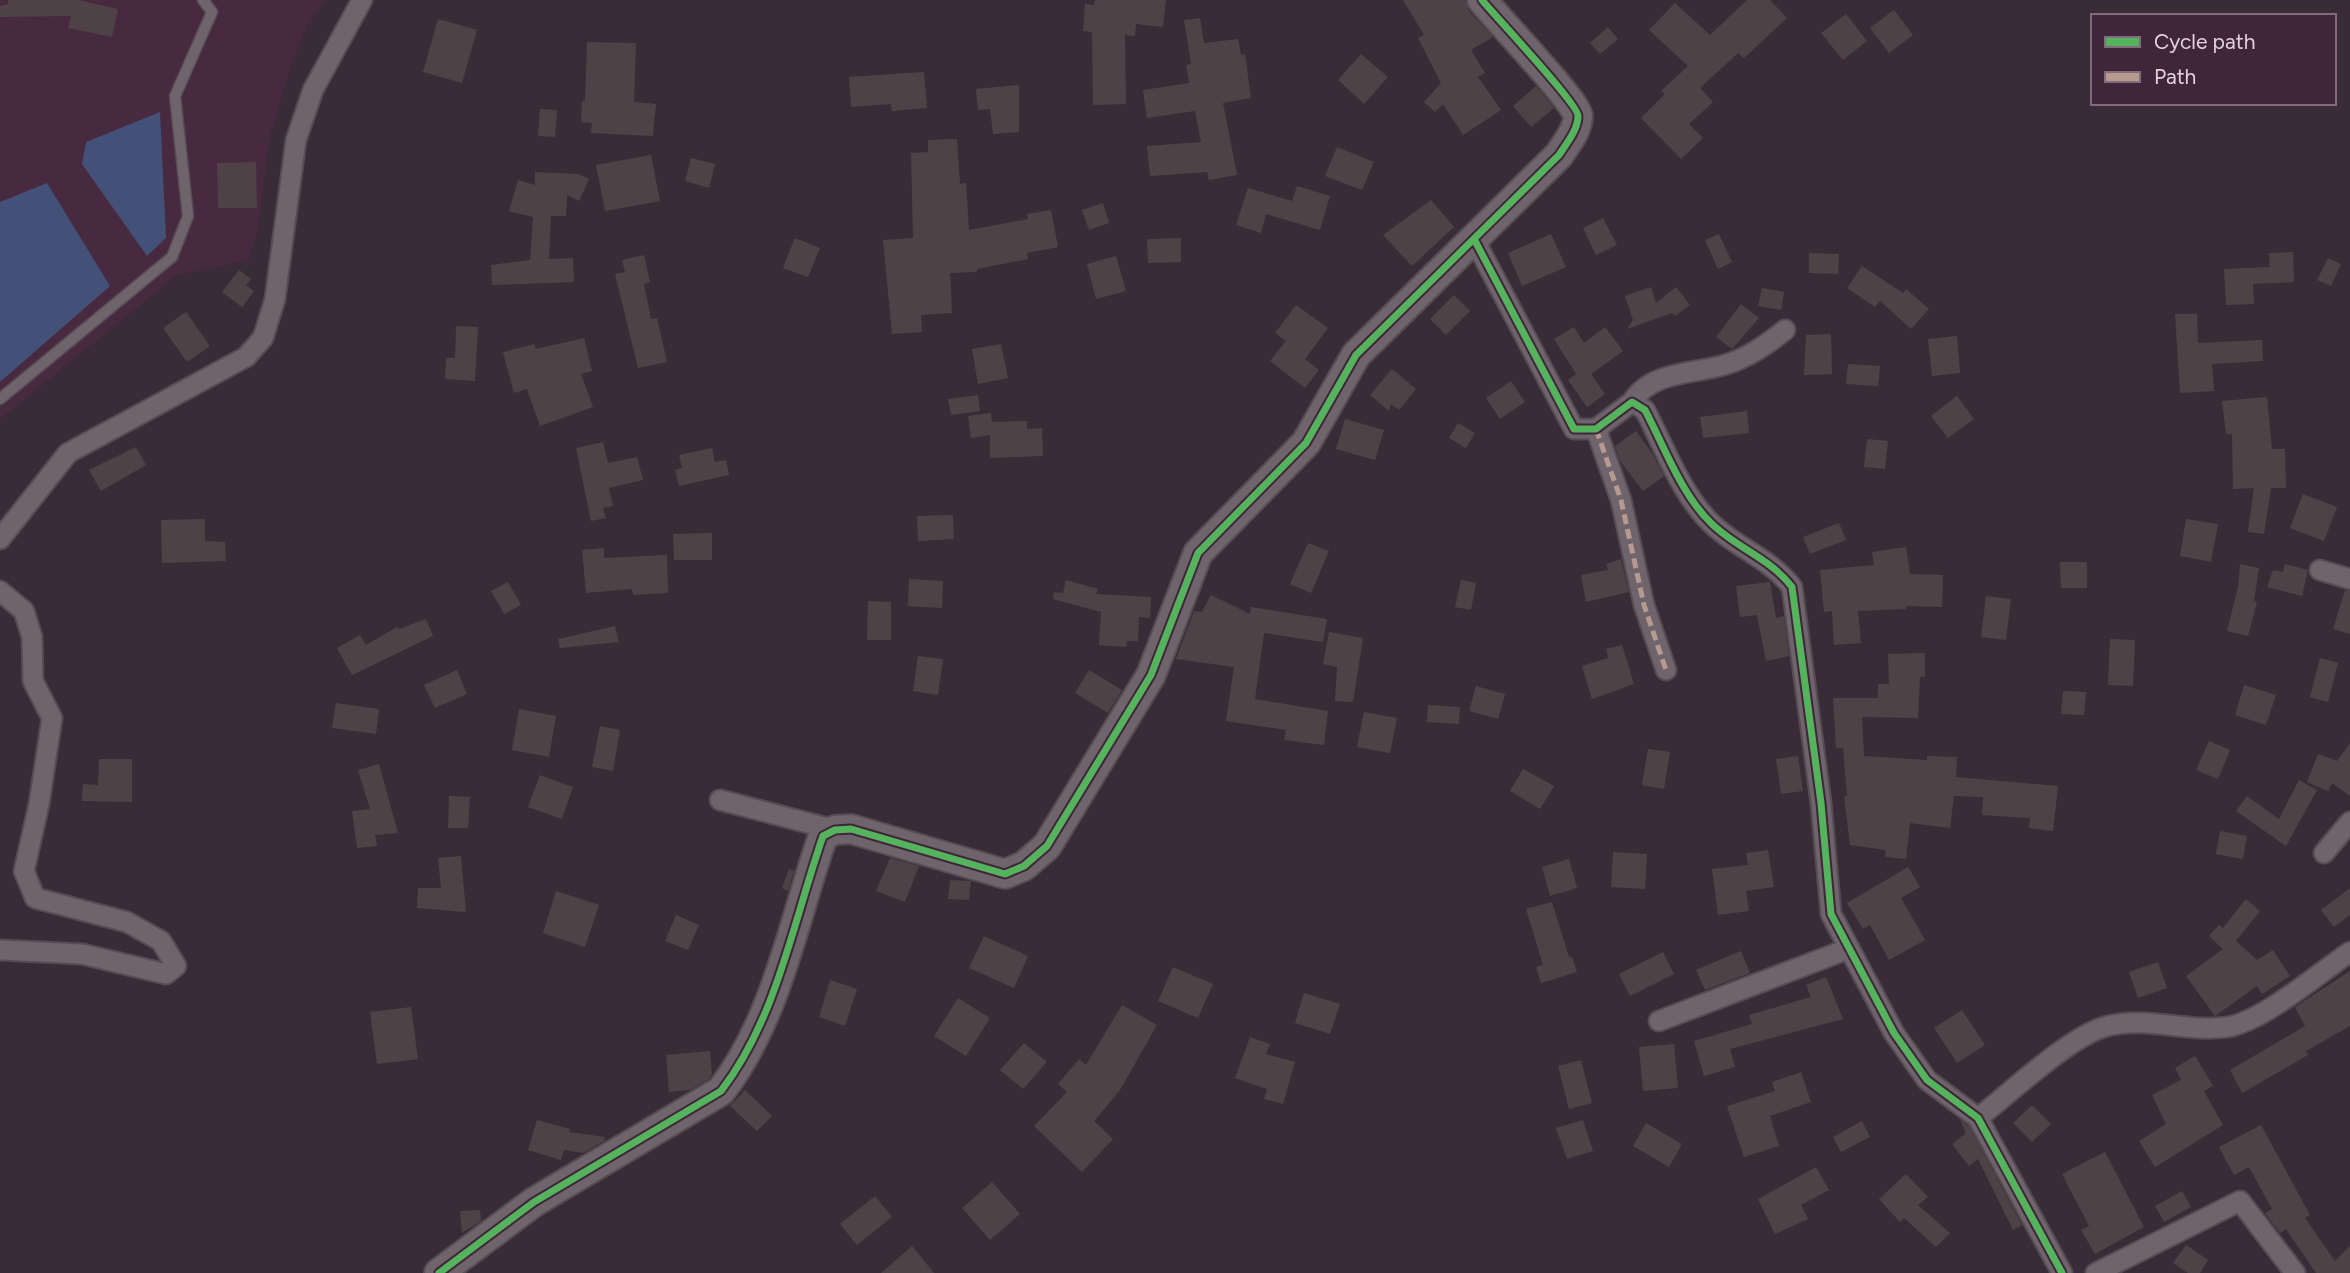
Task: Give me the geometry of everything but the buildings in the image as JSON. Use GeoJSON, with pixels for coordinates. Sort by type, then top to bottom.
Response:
{"type":"FeatureCollection","features":[{"type":"Feature","properties":{"kind":"street"},"geometry":{"type":"LineString","coordinates":[[0,539],[68,453],[246,358],[264,338],[275,299],[296,140],[313,90],[362,0]]}},
{"type":"Feature","properties":{"kind":"street"},"geometry":{"type":"LineString","coordinates":[[720,800],[835,830],[851,829],[1006,874],[1024,866],[1047,846],[1151,676],[1198,553],[1306,443],[1356,355],[1559,155],[1571,136],[1578,116],[1574,103],[1520,47],[1482,0]]}},
{"type":"Feature","properties":{"kind":"street"},"geometry":{"type":"LineString","coordinates":[[1474,239],[1574,429],[1596,429],[1632,402],[1640,388],[1666,377],[1725,365],[1760,350],[1785,330]]}},
{"type":"Feature","properties":{"kind":"street"},"geometry":{"type":"LineString","coordinates":[[1632,402],[1645,410],[1692,497],[1711,523],[1780,572],[1792,587],[1819,789],[1831,914],[1894,1033],[1927,1080],[1978,1118],[2062,1273]]}},
{"type":"Feature","properties":{"kind":"street"},"geometry":{"type":"LineString","coordinates":[[1596,429],[1621,500],[1644,605],[1666,670]]}},
{"type":"Feature","properties":{"kind":"street"},"geometry":{"type":"LineString","coordinates":[[2320,570],[2350,579]]}},
{"type":"Feature","properties":{"kind":"street"},"geometry":{"type":"LineString","coordinates":[[0,590],[24,611],[32,637],[33,681],[52,718],[39,804],[24,871],[35,898],[127,922],[161,941],[176,966],[166,974],[82,954],[0,950]]}},
{"type":"Feature","properties":{"kind":"street"},"geometry":{"type":"LineString","coordinates":[[2324,853],[2350,822]]}},
{"type":"Feature","properties":{"kind":"street"},"geometry":{"type":"LineString","coordinates":[[439,1273],[534,1202],[721,1091],[738,1069],[763,1025],[823,836],[835,830]]}},
{"type":"Feature","properties":{"kind":"street"},"geometry":{"type":"LineString","coordinates":[[1659,1021],[1848,949]]}},
{"type":"Feature","properties":{"kind":"street"},"geometry":{"type":"LineString","coordinates":[[1978,1118],[2069,1047],[2104,1027],[2148,1023],[2226,1028],[2248,1023],[2350,952]]}},
{"type":"Feature","properties":{"kind":"street"},"geometry":{"type":"LineString","coordinates":[[2096,1273],[2240,1201],[2295,1273]]}},
{"type":"Feature","properties":{"kind":"lane"},"geometry":{"type":"LineString","coordinates":[[0,400],[172,257],[188,216],[175,96],[212,12],[203,0]]}},
{"type":"Feature","properties":{"kind":"shaded area"},"geometry":{"type":"Polygon","coordinates":[[[0,0],[325,0],[306,28],[292,62],[269,140],[258,228],[249,260],[177,275],[0,419],[0,0]]]}},
{"type":"Feature","properties":{"kind":"water"},"geometry":{"type":"Polygon","coordinates":[[[160,112],[166,238],[147,256],[82,164],[86,142],[160,112]]]}},
{"type":"Feature","properties":{"kind":"water"},"geometry":{"type":"Polygon","coordinates":[[[47,183],[110,286],[0,382],[0,202],[47,183]]]}},
{"type":"Feature","properties":{"kind":"marked path"},"geometry":{"type":"LineString","coordinates":[[1596,429],[1621,500],[1644,605],[1666,670]]}},
{"type":"Feature","properties":{"kind":"cycle path"},"geometry":{"type":"LineString","coordinates":[[439,1273],[534,1202],[721,1091],[740,1063],[770,1001],[823,836],[835,830],[851,829],[1005,874],[1024,866],[1047,846],[1151,675],[1198,553],[1306,443],[1356,355],[1559,155],[1574,132],[1578,116],[1575,109],[1482,0]]}},
{"type":"Feature","properties":{"kind":"cycle path"},"geometry":{"type":"LineString","coordinates":[[1474,239],[1574,429],[1596,429],[1632,402],[1645,410],[1682,484],[1700,511],[1721,532],[1774,568],[1792,587],[1821,803],[1831,914],[1894,1033],[1927,1080],[1978,1118],[2062,1273]]}}]}
